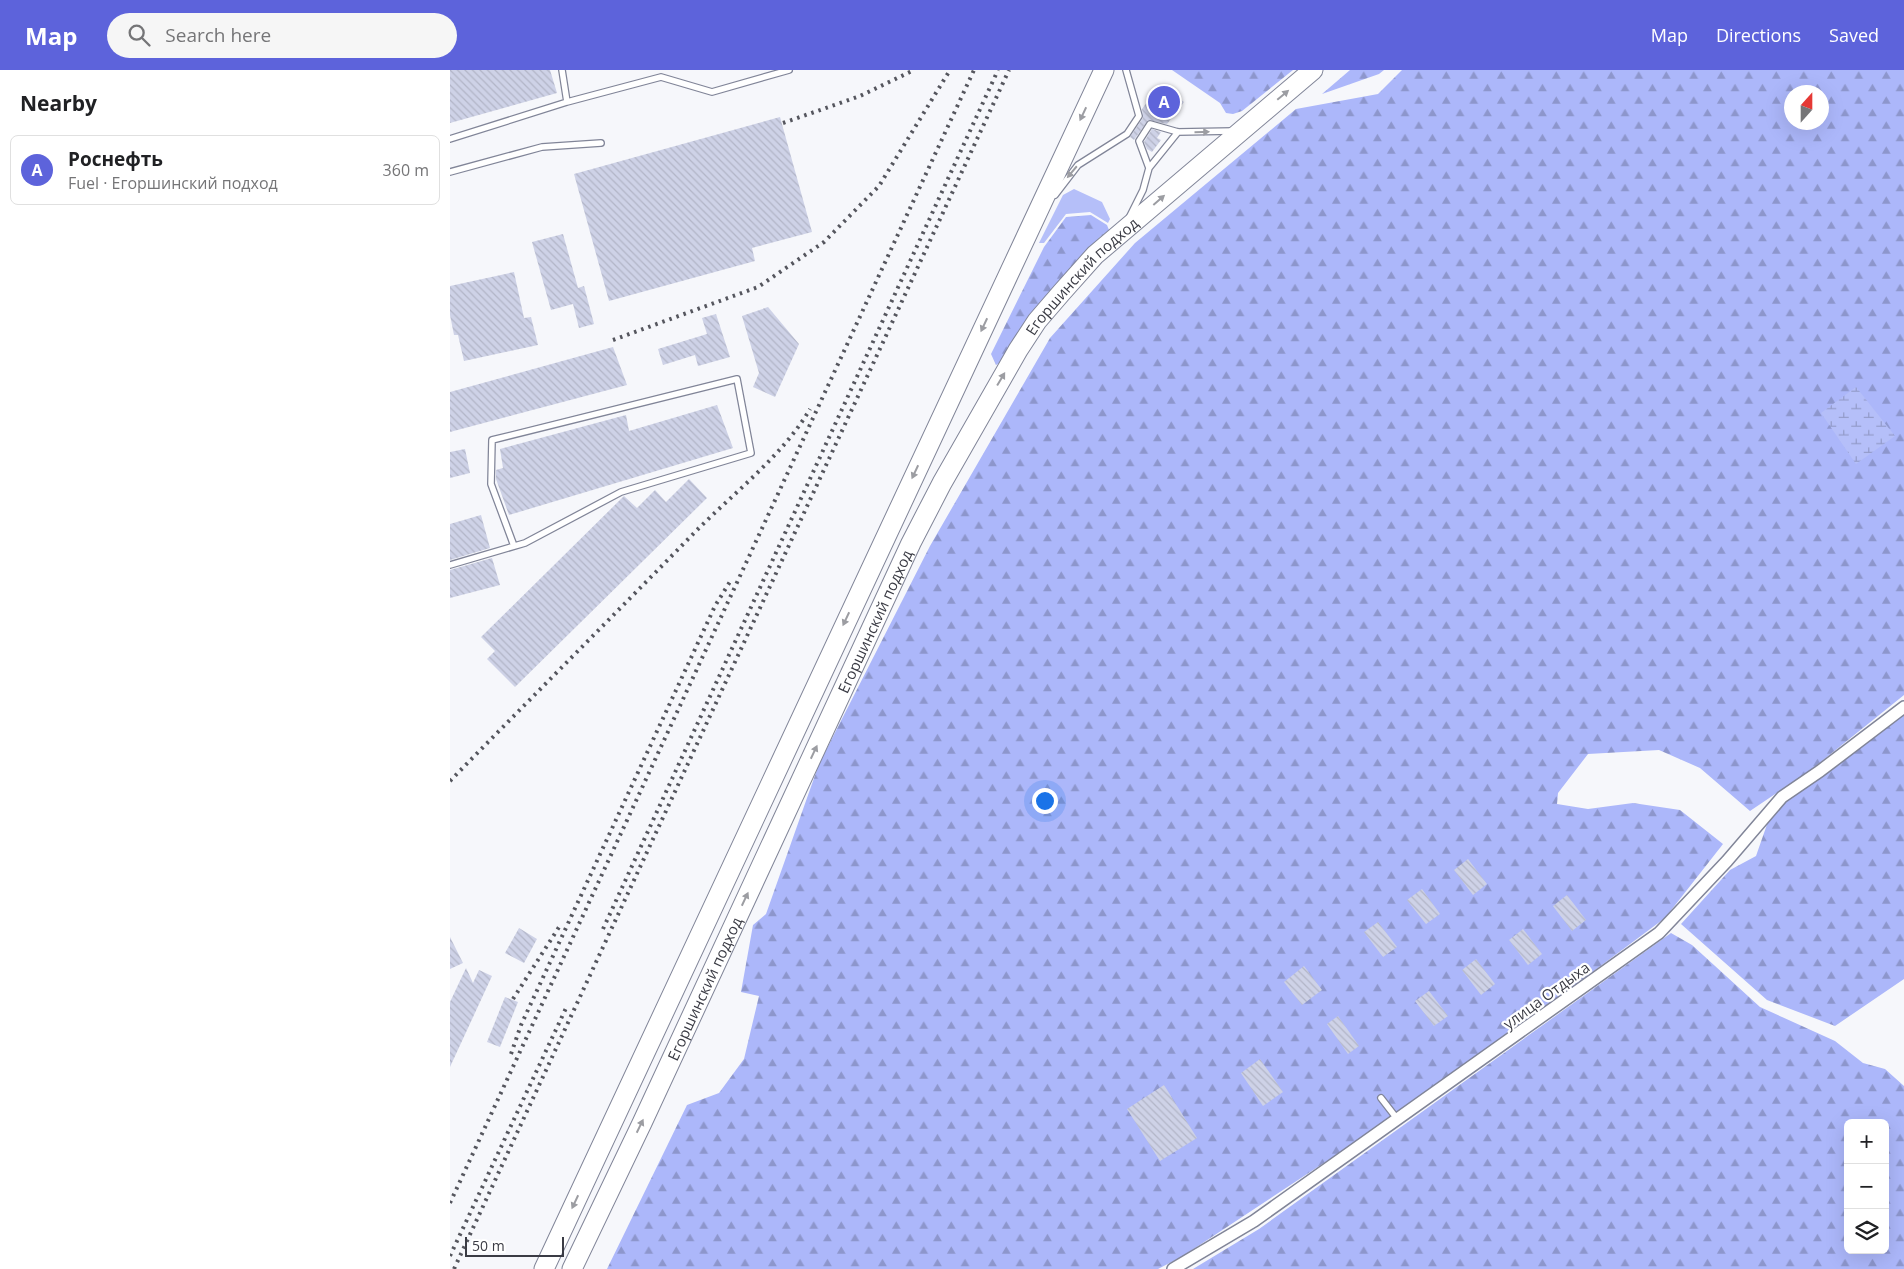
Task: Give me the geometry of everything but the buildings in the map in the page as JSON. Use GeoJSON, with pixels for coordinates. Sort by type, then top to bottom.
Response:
{"type":"FeatureCollection","features":[{"type":"Feature","properties":{"kind":"main road","name":"Егоршинский подход"},"geometry":{"type":"LineString","coordinates":[[544,1269],[1104,70]]}},
{"type":"Feature","properties":{"kind":"main road","name":"Егоршинский подход"},"geometry":{"type":"LineString","coordinates":[[572,1269],[910,543],[976,421],[1032,328],[1095,255],[1313,70]]}},
{"type":"Feature","properties":{"kind":"street","name":"улица Отдыха"},"geometry":{"type":"LineString","coordinates":[[1174,1269],[1254,1221],[1658,933],[1727,861],[1782,797],[1820,771],[1904,706]]}},
{"type":"Feature","properties":{"kind":"lane"},"geometry":{"type":"LineString","coordinates":[[562,70],[567,102]]}},
{"type":"Feature","properties":{"kind":"lane"},"geometry":{"type":"LineString","coordinates":[[450,140],[567,102],[661,77],[712,92],[789,70]]}},
{"type":"Feature","properties":{"kind":"lane"},"geometry":{"type":"LineString","coordinates":[[1053,199],[1078,165],[1127,134],[1138,116],[1126,70]]}},
{"type":"Feature","properties":{"kind":"lane"},"geometry":{"type":"LineString","coordinates":[[1149,168],[1139,141],[1150,124],[1178,132],[1240,131]]}},
{"type":"Feature","properties":{"kind":"lane"},"geometry":{"type":"LineString","coordinates":[[1095,255],[1133,211],[1143,190],[1149,168],[1178,132]]}},
{"type":"Feature","properties":{"kind":"lane"},"geometry":{"type":"LineString","coordinates":[[450,172],[542,147],[601,143]]}},
{"type":"Feature","properties":{"kind":"lane"},"geometry":{"type":"LineString","coordinates":[[1000,291],[1048,206]]}},
{"type":"Feature","properties":{"kind":"lane"},"geometry":{"type":"LineString","coordinates":[[450,565],[525,543],[621,492],[751,453],[737,379],[492,440],[491,484],[514,546]]}},
{"type":"Feature","properties":{"kind":"lane"},"geometry":{"type":"LineString","coordinates":[[1381,1098],[1398,1120]]}},
{"type":"Feature","properties":{"kind":"green space"},"geometry":{"type":"Polygon","coordinates":[[[1172,70],[1293,70],[1242,111],[1233,114],[1226,113],[1220,103],[1172,70]]]}},
{"type":"Feature","properties":{"kind":"green space"},"geometry":{"type":"Polygon","coordinates":[[[1350,70],[1384,70],[1379,74],[1322,94],[1350,70]]]}},
{"type":"Feature","properties":{"kind":"green space"},"geometry":{"type":"Polygon","coordinates":[[[1402,70],[1904,70],[1904,695],[1812,769],[1750,811],[1700,768],[1659,750],[1588,754],[1558,793],[1557,804],[1588,809],[1633,803],[1680,810],[1723,844],[1665,918],[1392,1118],[1183,1256],[1158,1269],[607,1269],[687,1105],[719,1093],[744,1059],[759,996],[741,992],[753,925],[766,914],[819,764],[930,546],[1050,338],[1135,243],[1296,109],[1378,94],[1402,70]]]}},
{"type":"Feature","properties":{"kind":"green space"},"geometry":{"type":"Polygon","coordinates":[[[1074,189],[1102,202],[1110,219],[1108,223],[1090,212],[1066,214],[1044,243],[1039,243],[1063,195],[1074,189]]]}},
{"type":"Feature","properties":{"kind":"green space"},"geometry":{"type":"Polygon","coordinates":[[[1091,215],[1107,225],[1109,230],[1100,237],[1069,273],[1006,359],[996,365],[991,354],[1044,247],[1066,217],[1091,215]]]}},
{"type":"Feature","properties":{"kind":"green space"},"geometry":{"type":"Polygon","coordinates":[[[1856,387],[1895,436],[1856,464],[1821,413],[1856,387]]]}},
{"type":"Feature","properties":{"kind":"green space"},"geometry":{"type":"Polygon","coordinates":[[[1904,715],[1904,979],[1835,1026],[1767,1000],[1681,924],[1730,870],[1756,856],[1771,813],[1904,715]]]}},
{"type":"Feature","properties":{"kind":"green space"},"geometry":{"type":"Polygon","coordinates":[[[1671,933],[1692,945],[1760,1007],[1835,1041],[1863,1063],[1885,1069],[1904,1086],[1904,1269],[1193,1269],[1259,1229],[1671,933]]]}},
{"type":"Feature","properties":{"kind":"railway"},"geometry":{"type":"LineString","coordinates":[[783,123],[860,96],[914,70]]}},
{"type":"Feature","properties":{"kind":"railway"},"geometry":{"type":"LineString","coordinates":[[613,340],[758,287],[824,242],[879,186],[950,70]]}},
{"type":"Feature","properties":{"kind":"railway"},"geometry":{"type":"LineString","coordinates":[[450,1203],[974,70]]}},
{"type":"Feature","properties":{"kind":"railway"},"geometry":{"type":"LineString","coordinates":[[603,929],[998,70]]}},
{"type":"Feature","properties":{"kind":"railway"},"geometry":{"type":"LineString","coordinates":[[454,1269],[1009,70]]}},
{"type":"Feature","properties":{"kind":"railway"},"geometry":{"type":"LineString","coordinates":[[450,781],[697,530],[773,457],[787,442],[810,409]]}},
{"type":"Feature","properties":{"kind":"railway"},"geometry":{"type":"LineString","coordinates":[[511,1054],[521,1025],[715,606],[731,580]]}},
{"type":"Feature","properties":{"kind":"railway"},"geometry":{"type":"LineString","coordinates":[[513,999],[561,924]]}},
{"type":"Feature","properties":{"kind":"railway"},"geometry":{"type":"LineString","coordinates":[[450,1256],[567,1006]]}},
{"type":"Feature","properties":{"kind":"place","name":"Роснефть"},"geometry":{"type":"Point","coordinates":[1164,102]}}]}
